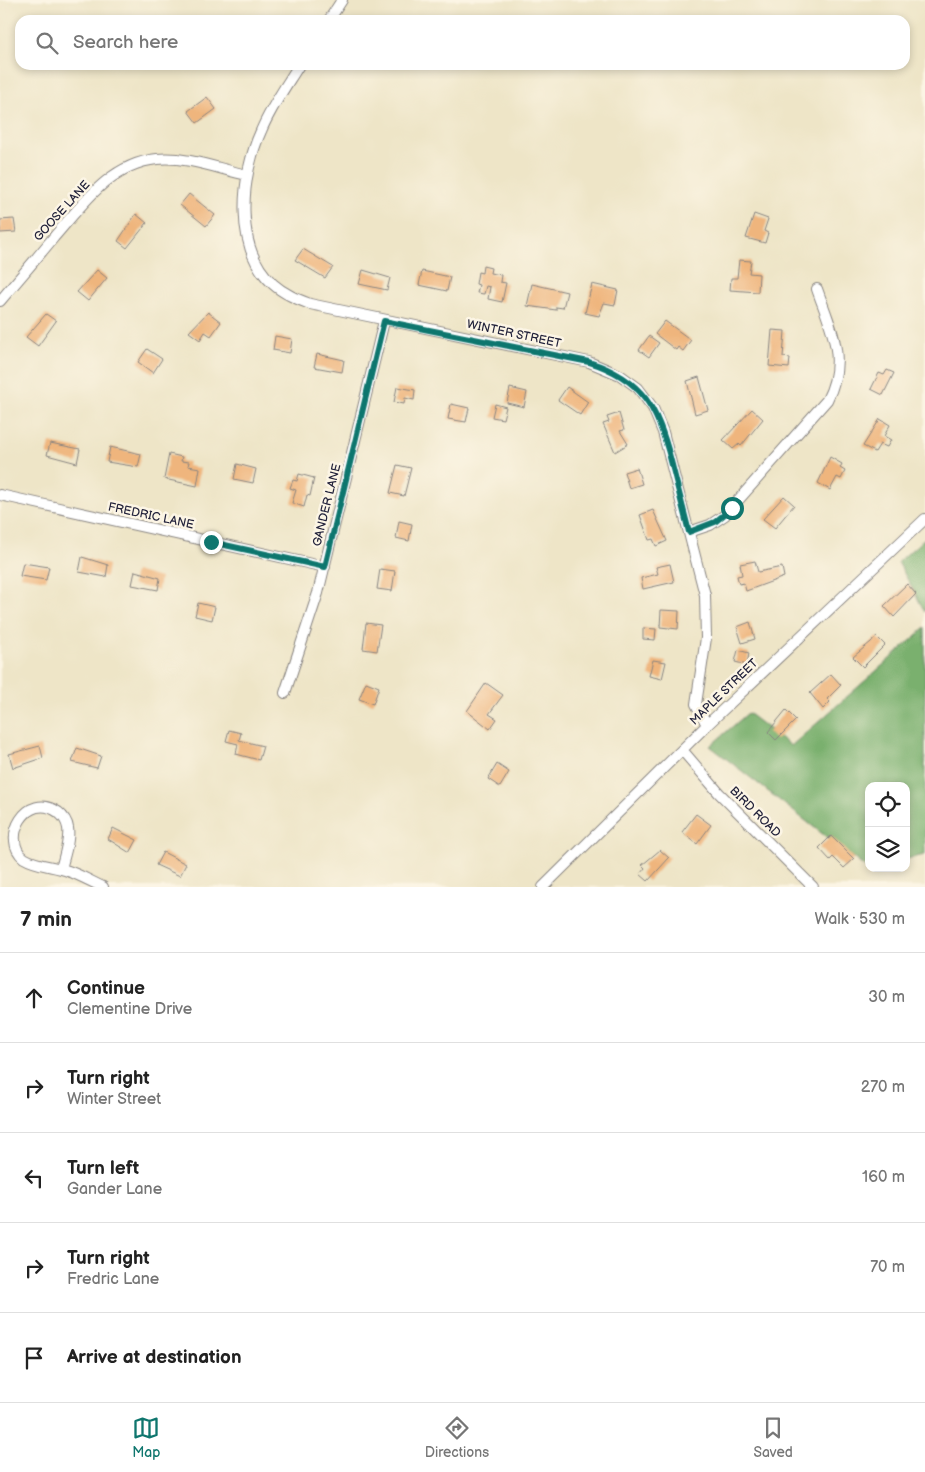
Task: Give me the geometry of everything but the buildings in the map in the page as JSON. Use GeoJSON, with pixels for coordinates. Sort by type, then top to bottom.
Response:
{"type":"FeatureCollection","features":[{"type":"Feature","properties":{"kind":"street"},"geometry":{"type":"LineString","coordinates":[[332,15],[342,0]]}},
{"type":"Feature","properties":{"kind":"street","name":"WINTER STREET"},"geometry":{"type":"LineString","coordinates":[[296,70],[263,126],[247,175],[246,222],[249,245],[256,263],[267,278],[287,294],[310,304],[384,321],[589,362],[620,375],[646,398],[658,418],[689,532],[706,606],[706,638],[696,704],[707,725]]}},
{"type":"Feature","properties":{"kind":"street","name":"GOOSE LANE"},"geometry":{"type":"LineString","coordinates":[[1,298],[90,196],[119,172],[138,163],[159,159],[178,160],[247,175]]}},
{"type":"Feature","properties":{"kind":"street"},"geometry":{"type":"LineString","coordinates":[[689,532],[710,525],[725,515],[827,400],[836,380],[838,354],[817,290]]}},
{"type":"Feature","properties":{"kind":"street","name":"GANDER LANE"},"geometry":{"type":"LineString","coordinates":[[285,693],[325,567],[384,321]]}},
{"type":"Feature","properties":{"kind":"street","name":"FREDRIC LANE"},"geometry":{"type":"LineString","coordinates":[[0,495],[325,567]]}},
{"type":"Feature","properties":{"kind":"street","name":"MAPLE STREET"},"geometry":{"type":"LineString","coordinates":[[543,887],[707,725],[925,519]]}},
{"type":"Feature","properties":{"kind":"street","name":"BIRD ROAD"},"geometry":{"type":"LineString","coordinates":[[682,751],[719,793],[813,887]]}},
{"type":"Feature","properties":{"kind":"street"},"geometry":{"type":"LineString","coordinates":[[61,869],[69,839],[68,826],[64,818],[48,807],[27,809],[12,826],[12,843],[17,852],[24,858],[61,869],[103,887]]}},
{"type":"Feature","properties":{"kind":"green space"},"geometry":{"type":"Polygon","coordinates":[[[925,538],[925,612],[898,562],[925,538]]]}},
{"type":"Feature","properties":{"kind":"green space"},"geometry":{"type":"Polygon","coordinates":[[[925,628],[925,855],[910,858],[910,782],[865,782],[865,867],[710,746],[748,713],[791,746],[925,628]]]}},
{"type":"Feature","properties":{"kind":"route"},"geometry":{"type":"LineString","coordinates":[[211,542],[325,567],[384,321],[589,362],[609,369],[638,388],[658,418],[689,532],[710,525],[732,508]]}}]}
